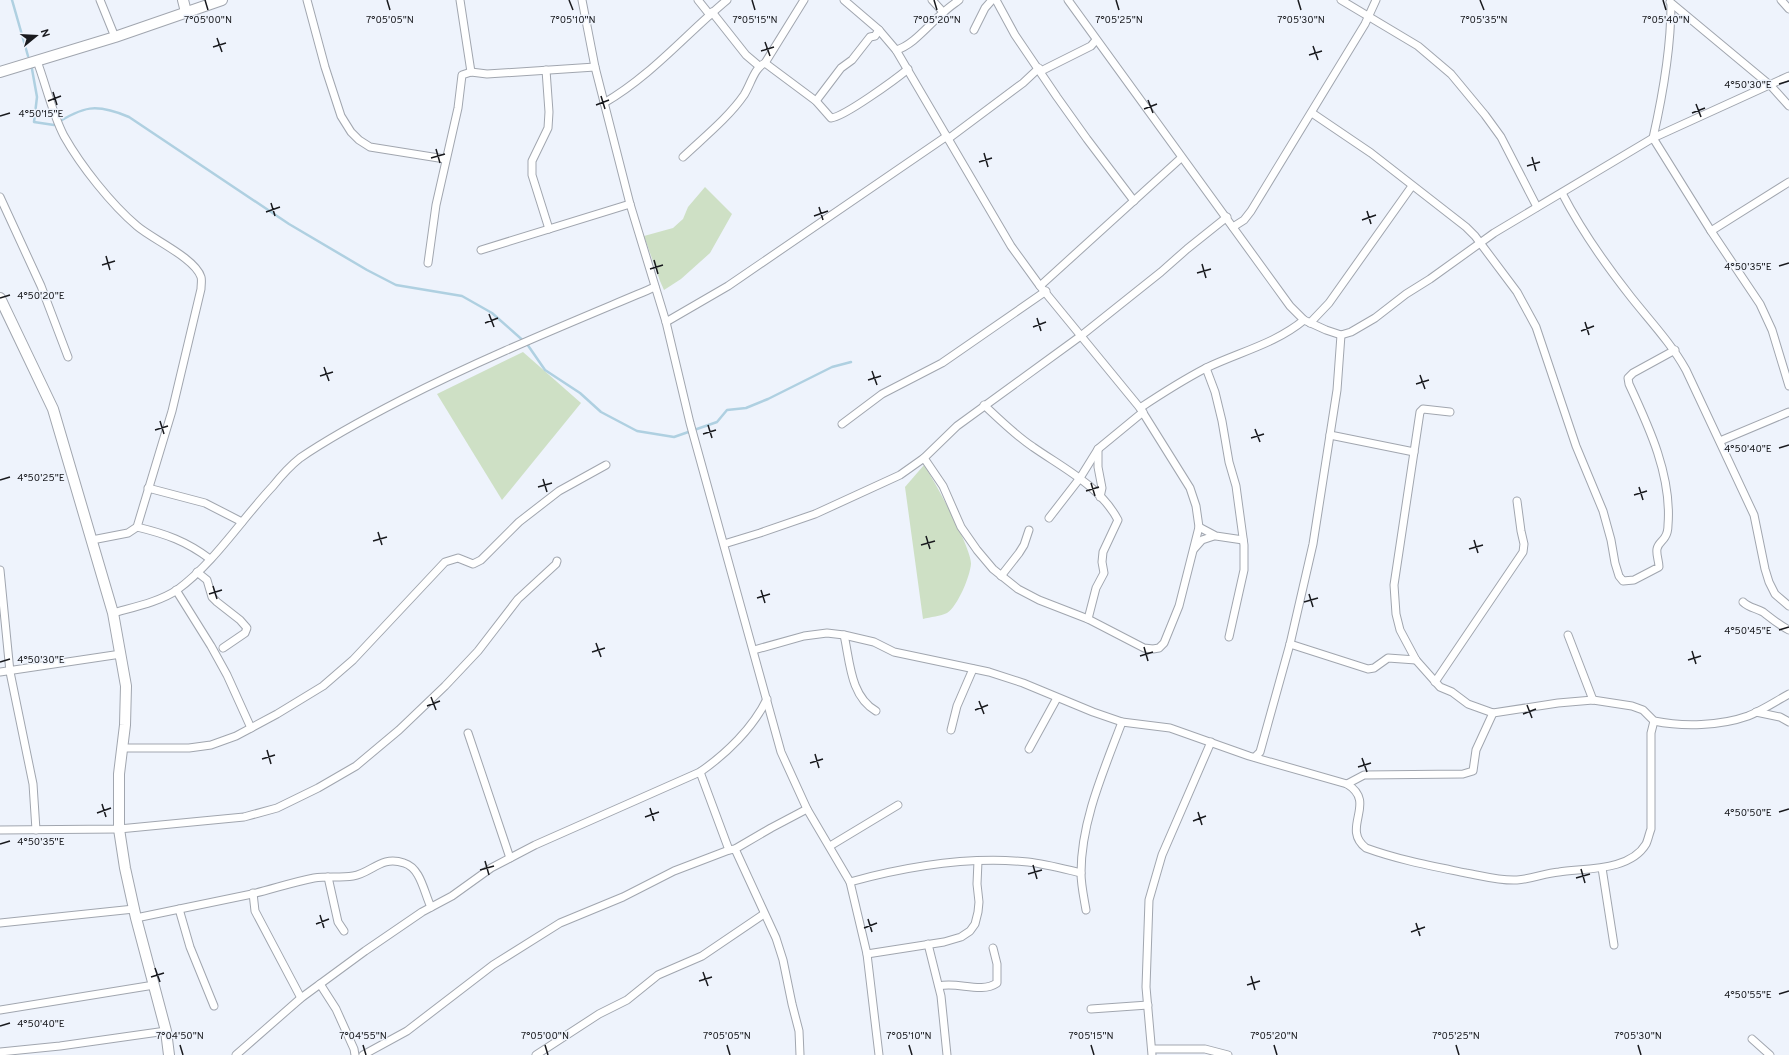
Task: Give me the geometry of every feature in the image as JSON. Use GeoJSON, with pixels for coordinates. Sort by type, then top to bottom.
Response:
{"type":"FeatureCollection","features":[{"type":"Feature","properties":{"kind":"street"},"geometry":{"type":"LineString","coordinates":[[100,0],[115,37]]}},
{"type":"Feature","properties":{"kind":"street"},"geometry":{"type":"LineString","coordinates":[[182,0],[186,12]]}},
{"type":"Feature","properties":{"kind":"street"},"geometry":{"type":"LineString","coordinates":[[0,72],[115,37],[222,0]]}},
{"type":"Feature","properties":{"kind":"street"},"geometry":{"type":"LineString","coordinates":[[307,0],[325,67],[341,116],[351,132],[359,140],[370,147],[446,159]]}},
{"type":"Feature","properties":{"kind":"street"},"geometry":{"type":"LineString","coordinates":[[460,0],[471,72]]}},
{"type":"Feature","properties":{"kind":"street"},"geometry":{"type":"LineString","coordinates":[[582,0],[595,67],[630,204],[666,322],[694,440],[754,650],[781,752],[807,809],[850,882],[868,954],[879,1055]]}},
{"type":"Feature","properties":{"kind":"street"},"geometry":{"type":"LineString","coordinates":[[698,0],[711,13],[746,56],[762,64],[816,101],[828,116],[834,118],[886,86],[908,69]]}},
{"type":"Feature","properties":{"kind":"street"},"geometry":{"type":"LineString","coordinates":[[604,103],[626,90],[676,48],[711,13],[727,0]]}},
{"type":"Feature","properties":{"kind":"street"},"geometry":{"type":"LineString","coordinates":[[684,156],[723,119],[743,96],[804,0]]}},
{"type":"Feature","properties":{"kind":"street"},"geometry":{"type":"LineString","coordinates":[[844,0],[879,30],[896,50],[1011,246],[1040,286],[1046,291],[1082,335],[1141,410],[1190,488],[1196,506],[1199,526],[1179,606],[1164,643],[1159,648],[1144,648],[1088,619],[1025,593],[1001,576],[977,550],[961,527],[943,486],[924,458]]}},
{"type":"Feature","properties":{"kind":"street"},"geometry":{"type":"LineString","coordinates":[[932,0],[943,12]]}},
{"type":"Feature","properties":{"kind":"street"},"geometry":{"type":"LineString","coordinates":[[896,50],[901,49],[921,34],[943,12],[959,0]]}},
{"type":"Feature","properties":{"kind":"street"},"geometry":{"type":"LineString","coordinates":[[974,30],[985,8],[992,0]]}},
{"type":"Feature","properties":{"kind":"street"},"geometry":{"type":"LineString","coordinates":[[996,0],[1015,35],[1087,139],[1134,201]]}},
{"type":"Feature","properties":{"kind":"street"},"geometry":{"type":"LineString","coordinates":[[1068,0],[1181,158],[1234,227],[1290,306],[1307,321],[1341,335],[1351,332],[1375,318],[1406,294],[1430,279],[1494,233],[1653,138],[1771,86],[1789,76]]}},
{"type":"Feature","properties":{"kind":"street"},"geometry":{"type":"LineString","coordinates":[[1340,0],[1418,46],[1451,74],[1501,136],[1537,207]]}},
{"type":"Feature","properties":{"kind":"street"},"geometry":{"type":"LineString","coordinates":[[1234,227],[1244,220],[1251,211],[1312,113],[1369,16],[1376,0]]}},
{"type":"Feature","properties":{"kind":"street"},"geometry":{"type":"LineString","coordinates":[[1781,0],[1789,9]]}},
{"type":"Feature","properties":{"kind":"street"},"geometry":{"type":"LineString","coordinates":[[1670,2],[1771,86],[1789,106]]}},
{"type":"Feature","properties":{"kind":"street"},"geometry":{"type":"LineString","coordinates":[[1670,2],[1671,28],[1667,64],[1653,138],[1711,231],[1766,314],[1789,386]]}},
{"type":"Feature","properties":{"kind":"street"},"geometry":{"type":"LineString","coordinates":[[816,101],[841,68],[852,60],[861,46],[870,37],[875,36],[879,30]]}},
{"type":"Feature","properties":{"kind":"street"},"geometry":{"type":"LineString","coordinates":[[666,322],[684,313],[753,270],[948,138],[1040,70],[1091,46],[1096,40]]}},
{"type":"Feature","properties":{"kind":"street"},"geometry":{"type":"LineString","coordinates":[[37,61],[64,136],[87,170],[111,200],[137,227],[185,259],[196,268],[201,277],[202,289],[172,411],[137,527],[128,533],[92,540]]}},
{"type":"Feature","properties":{"kind":"street"},"geometry":{"type":"LineString","coordinates":[[428,263],[436,205],[458,108],[462,75],[471,72],[487,74],[595,67]]}},
{"type":"Feature","properties":{"kind":"street"},"geometry":{"type":"LineString","coordinates":[[546,70],[549,112],[548,128],[532,160],[532,175],[549,229]]}},
{"type":"Feature","properties":{"kind":"street"},"geometry":{"type":"LineString","coordinates":[[1312,113],[1371,153],[1466,227],[1518,292],[1536,327],[1576,446],[1603,511],[1611,540],[1614,563],[1619,576],[1623,581],[1634,580],[1659,567],[1657,549],[1659,543],[1665,537],[1668,525],[1664,482],[1656,448],[1629,384],[1628,378],[1632,373],[1675,350]]}},
{"type":"Feature","properties":{"kind":"street"},"geometry":{"type":"LineString","coordinates":[[1040,286],[1181,158]]}},
{"type":"Feature","properties":{"kind":"street"},"geometry":{"type":"LineString","coordinates":[[1711,231],[1789,182]]}},
{"type":"Feature","properties":{"kind":"street"},"geometry":{"type":"LineString","coordinates":[[1049,518],[1080,478],[1098,449],[1141,410],[1206,368],[1263,345],[1292,330],[1307,321],[1329,303],[1412,186]]}},
{"type":"Feature","properties":{"kind":"street"},"geometry":{"type":"LineString","coordinates":[[1562,193],[1574,217],[1613,274],[1675,350],[1720,441],[1754,515],[1769,582],[1775,594],[1789,606]]}},
{"type":"Feature","properties":{"kind":"street"},"geometry":{"type":"LineString","coordinates":[[0,197],[41,286],[68,357]]}},
{"type":"Feature","properties":{"kind":"street"},"geometry":{"type":"LineString","coordinates":[[482,250],[630,204]]}},
{"type":"Feature","properties":{"kind":"street"},"geometry":{"type":"LineString","coordinates":[[724,544],[760,534],[815,514],[900,475],[924,458],[942,439],[984,405],[1082,335],[1161,272],[1226,217]]}},
{"type":"Feature","properties":{"kind":"street"},"geometry":{"type":"LineString","coordinates":[[113,613],[152,601],[176,590],[198,572],[242,522],[254,505],[298,459],[332,438],[437,382],[519,344],[655,287]]}},
{"type":"Feature","properties":{"kind":"street"},"geometry":{"type":"LineString","coordinates":[[842,424],[882,394],[942,363],[1046,291]]}},
{"type":"Feature","properties":{"kind":"street"},"geometry":{"type":"LineString","coordinates":[[0,298],[53,409],[113,613],[126,686],[125,725],[119,774],[119,829],[135,914],[166,1031],[169,1055]]}},
{"type":"Feature","properties":{"kind":"street"},"geometry":{"type":"LineString","coordinates":[[1255,757],[1260,752],[1290,644],[1313,544],[1337,390],[1341,335]]}},
{"type":"Feature","properties":{"kind":"street"},"geometry":{"type":"LineString","coordinates":[[1206,368],[1215,392],[1229,462],[1236,486],[1243,540],[1244,570],[1229,637]]}},
{"type":"Feature","properties":{"kind":"street"},"geometry":{"type":"LineString","coordinates":[[984,405],[1004,424],[1034,447],[1080,478],[1100,497],[1118,520],[1103,552],[1102,562],[1104,573],[1096,588],[1088,619]]}},
{"type":"Feature","properties":{"kind":"street"},"geometry":{"type":"LineString","coordinates":[[1450,412],[1423,409],[1420,412],[1394,585],[1396,614],[1400,630],[1416,660],[1440,687],[1452,692],[1468,704],[1493,713],[1558,703],[1593,700],[1632,706],[1643,710],[1654,721],[1682,724],[1711,723],[1736,719],[1756,712],[1789,694]]}},
{"type":"Feature","properties":{"kind":"street"},"geometry":{"type":"LineString","coordinates":[[1720,441],[1789,412]]}},
{"type":"Feature","properties":{"kind":"street"},"geometry":{"type":"LineString","coordinates":[[1330,434],[1414,452]]}},
{"type":"Feature","properties":{"kind":"street"},"geometry":{"type":"LineString","coordinates":[[1098,449],[1098,467],[1102,488],[1100,497]]}},
{"type":"Feature","properties":{"kind":"street"},"geometry":{"type":"LineString","coordinates":[[122,748],[189,748],[211,745],[236,736],[323,686],[353,660],[445,562],[458,558],[474,564],[481,560],[519,522],[558,491],[606,465]]}},
{"type":"Feature","properties":{"kind":"street"},"geometry":{"type":"LineString","coordinates":[[148,488],[205,503],[242,522]]}},
{"type":"Feature","properties":{"kind":"street"},"geometry":{"type":"LineString","coordinates":[[1435,682],[1523,552],[1524,544],[1520,531],[1517,501]]}},
{"type":"Feature","properties":{"kind":"street"},"geometry":{"type":"LineString","coordinates":[[1199,526],[1214,536],[1243,540]]}},
{"type":"Feature","properties":{"kind":"street"},"geometry":{"type":"LineString","coordinates":[[137,527],[163,533],[179,539],[195,547],[210,559]]}},
{"type":"Feature","properties":{"kind":"street"},"geometry":{"type":"LineString","coordinates":[[1001,576],[1024,545],[1029,530]]}},
{"type":"Feature","properties":{"kind":"street"},"geometry":{"type":"LineString","coordinates":[[1194,549],[1202,540],[1214,536]]}},
{"type":"Feature","properties":{"kind":"street"},"geometry":{"type":"LineString","coordinates":[[0,830],[119,829],[244,817],[277,808],[318,788],[356,766],[399,730],[445,686],[478,650],[518,599],[556,564],[557,561]]}},
{"type":"Feature","properties":{"kind":"street"},"geometry":{"type":"LineString","coordinates":[[0,571],[10,672],[33,784],[36,830]]}},
{"type":"Feature","properties":{"kind":"street"},"geometry":{"type":"LineString","coordinates":[[198,572],[207,580],[212,597],[240,620],[247,628],[245,633],[223,648]]}},
{"type":"Feature","properties":{"kind":"street"},"geometry":{"type":"LineString","coordinates":[[176,590],[214,652],[251,728]]}},
{"type":"Feature","properties":{"kind":"street"},"geometry":{"type":"LineString","coordinates":[[1744,602],[1748,606],[1761,611],[1779,625],[1789,630]]}},
{"type":"Feature","properties":{"kind":"street"},"geometry":{"type":"LineString","coordinates":[[754,650],[804,636],[827,633],[844,635],[874,642],[894,652],[973,669],[1023,683],[1057,698],[1122,722],[1170,728],[1255,757],[1347,784],[1355,789],[1359,795],[1360,805],[1356,829],[1357,838],[1366,848],[1421,865],[1498,879],[1517,880],[1536,878],[1559,872],[1602,868],[1617,864],[1637,854],[1646,844],[1651,830],[1651,733],[1654,721]]}},
{"type":"Feature","properties":{"kind":"street"},"geometry":{"type":"LineString","coordinates":[[844,635],[857,691],[863,701],[876,711]]}},
{"type":"Feature","properties":{"kind":"street"},"geometry":{"type":"LineString","coordinates":[[1568,635],[1593,700]]}},
{"type":"Feature","properties":{"kind":"street"},"geometry":{"type":"LineString","coordinates":[[1290,644],[1368,668],[1374,668],[1388,658],[1416,660]]}},
{"type":"Feature","properties":{"kind":"street"},"geometry":{"type":"LineString","coordinates":[[0,672],[10,672],[121,654]]}},
{"type":"Feature","properties":{"kind":"street"},"geometry":{"type":"LineString","coordinates":[[951,730],[956,706],[973,669]]}},
{"type":"Feature","properties":{"kind":"street"},"geometry":{"type":"LineString","coordinates":[[1029,749],[1057,698]]}},
{"type":"Feature","properties":{"kind":"street"},"geometry":{"type":"LineString","coordinates":[[236,1055],[301,998],[365,951],[431,907],[452,896],[491,868],[535,845],[700,772],[711,764],[751,726],[767,699]]}},
{"type":"Feature","properties":{"kind":"street"},"geometry":{"type":"LineString","coordinates":[[1756,712],[1780,717],[1789,722]]}},
{"type":"Feature","properties":{"kind":"street"},"geometry":{"type":"LineString","coordinates":[[1347,784],[1364,775],[1463,774],[1472,771],[1476,750],[1493,713]]}},
{"type":"Feature","properties":{"kind":"street"},"geometry":{"type":"LineString","coordinates":[[1086,910],[1081,873],[1089,821],[1097,789],[1122,722]]}},
{"type":"Feature","properties":{"kind":"street"},"geometry":{"type":"LineString","coordinates":[[468,733],[510,858]]}},
{"type":"Feature","properties":{"kind":"street"},"geometry":{"type":"LineString","coordinates":[[1211,742],[1172,830],[1154,878],[1149,900],[1147,945],[1148,1005],[1152,1052],[1205,1049],[1228,1055]]}},
{"type":"Feature","properties":{"kind":"street"},"geometry":{"type":"LineString","coordinates":[[700,772],[732,850],[776,938],[783,960],[799,1031],[800,1055]]}},
{"type":"Feature","properties":{"kind":"street"},"geometry":{"type":"LineString","coordinates":[[830,846],[898,805]]}},
{"type":"Feature","properties":{"kind":"street"},"geometry":{"type":"LineString","coordinates":[[363,1055],[407,1031],[493,965],[560,924],[623,897],[674,871],[732,850],[807,809]]}},
{"type":"Feature","properties":{"kind":"street"},"geometry":{"type":"LineString","coordinates":[[0,923],[135,914],[179,909],[314,878],[352,876],[360,874],[378,863],[394,860],[413,867],[423,886],[431,907]]}},
{"type":"Feature","properties":{"kind":"street"},"geometry":{"type":"LineString","coordinates":[[850,882],[886,872],[939,863],[994,860],[1029,862],[1081,873]]}},
{"type":"Feature","properties":{"kind":"street"},"geometry":{"type":"LineString","coordinates":[[868,954],[961,937],[970,931],[975,924],[979,902],[977,884],[978,861]]}},
{"type":"Feature","properties":{"kind":"street"},"geometry":{"type":"LineString","coordinates":[[1602,868],[1614,945]]}},
{"type":"Feature","properties":{"kind":"street"},"geometry":{"type":"LineString","coordinates":[[328,877],[338,922],[344,931]]}},
{"type":"Feature","properties":{"kind":"street"},"geometry":{"type":"LineString","coordinates":[[253,893],[255,911],[301,998]]}},
{"type":"Feature","properties":{"kind":"street"},"geometry":{"type":"LineString","coordinates":[[179,909],[190,947],[214,1006]]}},
{"type":"Feature","properties":{"kind":"street"},"geometry":{"type":"LineString","coordinates":[[536,1055],[599,1014],[627,1000],[658,975],[702,956],[764,914]]}},
{"type":"Feature","properties":{"kind":"street"},"geometry":{"type":"LineString","coordinates":[[928,944],[939,986],[945,1022],[948,1055]]}},
{"type":"Feature","properties":{"kind":"street"},"geometry":{"type":"LineString","coordinates":[[939,986],[950,984],[964,987],[985,987],[992,986],[997,983],[997,964],[993,948]]}},
{"type":"Feature","properties":{"kind":"street"},"geometry":{"type":"LineString","coordinates":[[320,984],[336,1010],[354,1049],[355,1055]]}},
{"type":"Feature","properties":{"kind":"street"},"geometry":{"type":"LineString","coordinates":[[0,1010],[154,985]]}},
{"type":"Feature","properties":{"kind":"street"},"geometry":{"type":"LineString","coordinates":[[1091,1009],[1148,1005]]}},
{"type":"Feature","properties":{"kind":"street"},"geometry":{"type":"LineString","coordinates":[[0,1052],[60,1046],[166,1031]]}},
{"type":"Feature","properties":{"kind":"street"},"geometry":{"type":"LineString","coordinates":[[1752,1039],[1770,1055]]}},
{"type":"Feature","properties":{"kind":"green space"},"geometry":{"type":"Polygon","coordinates":[[[705,187],[732,214],[710,253],[681,279],[664,290],[644,236],[673,228],[683,219],[688,207],[705,187]]]}},
{"type":"Feature","properties":{"kind":"green space"},"geometry":{"type":"Polygon","coordinates":[[[523,352],[581,403],[502,500],[437,394],[523,352]]]}},
{"type":"Feature","properties":{"kind":"green space"},"geometry":{"type":"Polygon","coordinates":[[[924,465],[944,499],[959,530],[970,556],[971,564],[963,590],[951,609],[945,614],[923,619],[905,487],[924,465]]]}},
{"type":"Feature","properties":{"kind":"waterway"},"geometry":{"type":"LineString","coordinates":[[12,0],[28,56]]}},
{"type":"Feature","properties":{"kind":"waterway"},"geometry":{"type":"LineString","coordinates":[[32,69],[37,97],[34,122],[54,125],[82,110],[98,108],[129,117],[289,224],[367,270],[396,285],[462,296],[492,313],[527,344],[545,370],[580,393],[601,412],[637,431],[674,437],[717,422],[727,410],[746,408],[768,399],[832,367],[851,362]]}}]}
